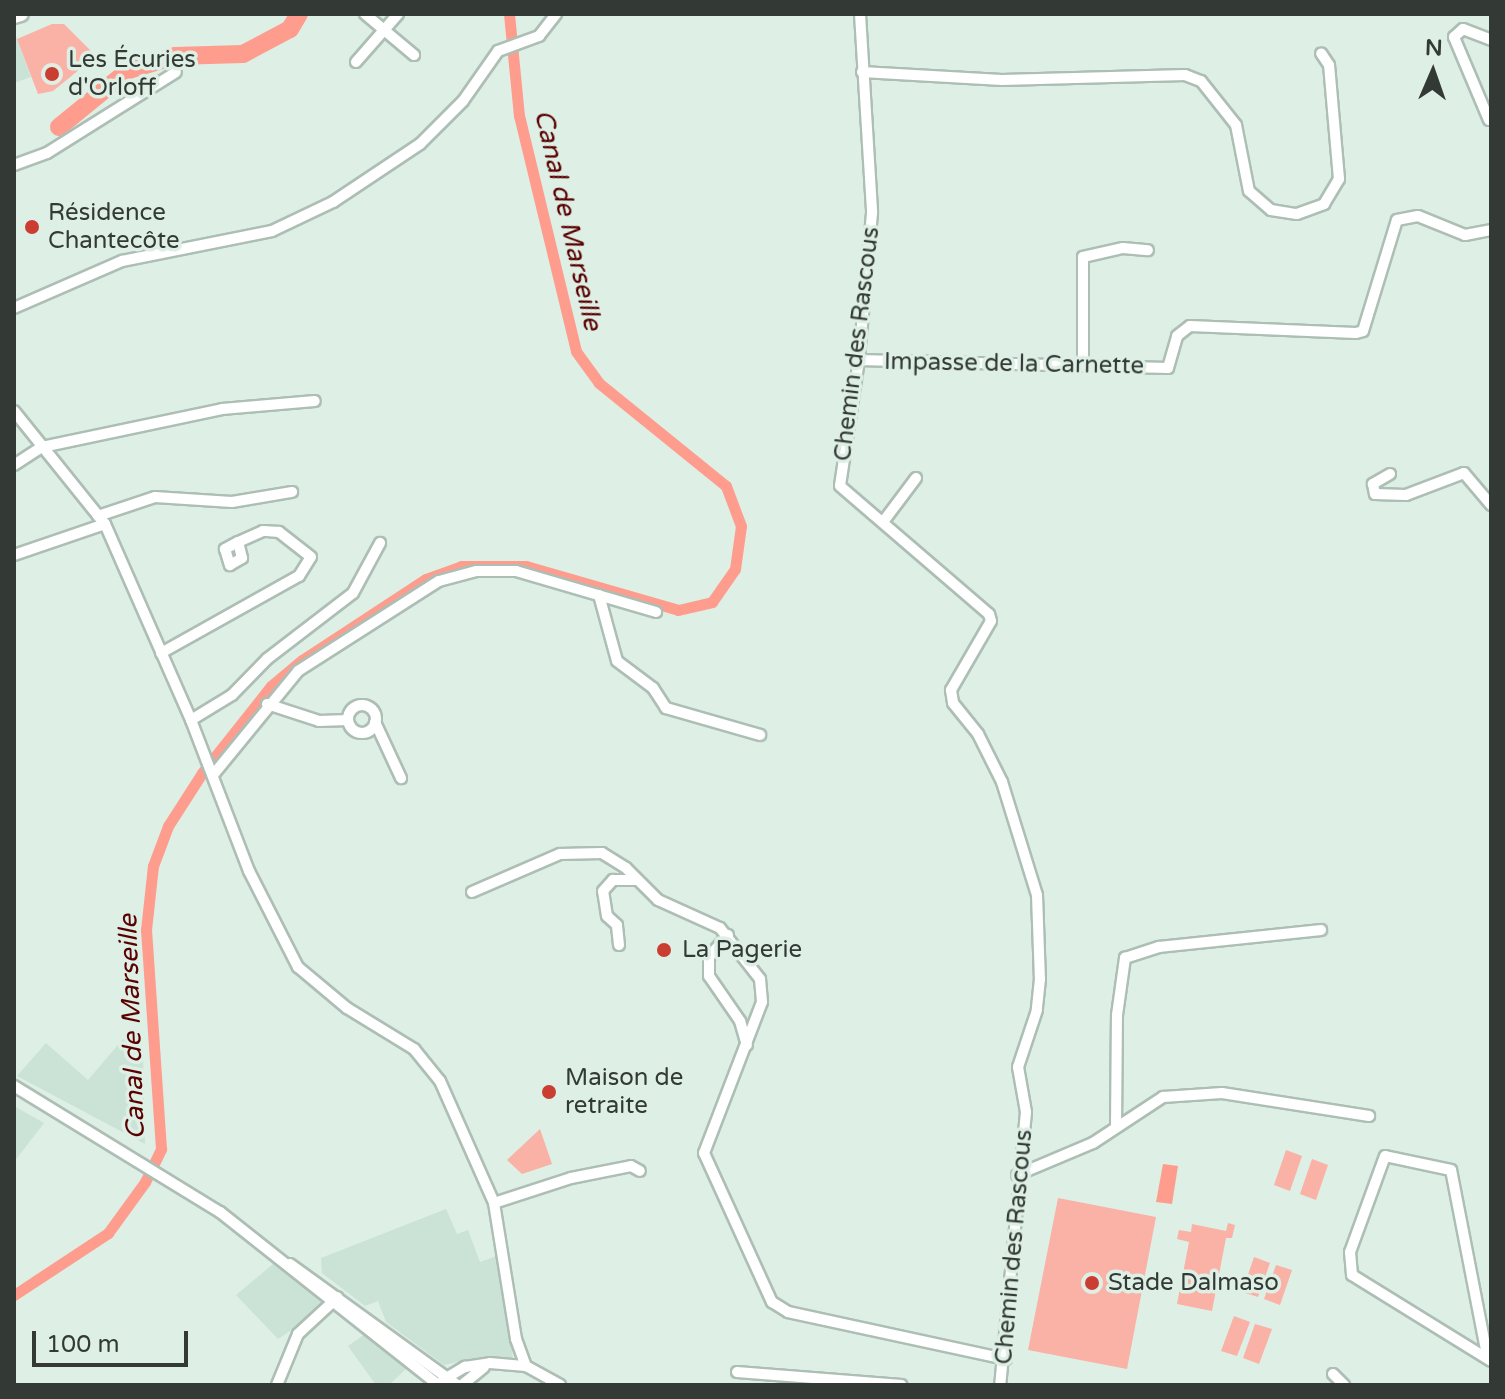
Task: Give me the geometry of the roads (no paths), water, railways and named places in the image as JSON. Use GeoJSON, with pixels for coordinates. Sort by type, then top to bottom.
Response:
{"type":"FeatureCollection","features":[{"type":"Feature","properties":{"kind":"main road"},"geometry":{"type":"LineString","coordinates":[[14,16],[21,14]]}},
{"type":"Feature","properties":{"kind":"street"},"geometry":{"type":"LineString","coordinates":[[365,14],[414,55]]}},
{"type":"Feature","properties":{"kind":"street"},"geometry":{"type":"LineString","coordinates":[[356,62],[398,14]]}},
{"type":"Feature","properties":{"kind":"street"},"geometry":{"type":"LineString","coordinates":[[14,308],[122,261],[272,231],[333,202],[420,144],[463,101],[503,49],[522,46],[539,36],[556,14]]}},
{"type":"Feature","properties":{"kind":"street","name":"Chemin des Rascous"},"geometry":{"type":"LineString","coordinates":[[860,14],[872,213],[859,360],[840,486],[991,621],[951,690],[953,703],[978,734],[1002,782],[1037,895],[1040,979],[1037,1010],[1018,1067],[1026,1112],[1017,1175],[1006,1359],[1000,1385]]}},
{"type":"Feature","properties":{"kind":"street"},"geometry":{"type":"LineString","coordinates":[[1489,120],[1454,37],[1463,29],[1491,40]]}},
{"type":"Feature","properties":{"kind":"street"},"geometry":{"type":"LineString","coordinates":[[862,72],[1002,80],[1185,75],[1201,81],[1236,125],[1249,191],[1271,210],[1297,214],[1324,204],[1339,179],[1329,65],[1321,53]]}},
{"type":"Feature","properties":{"kind":"street"},"geometry":{"type":"LineString","coordinates":[[14,165],[47,153],[176,72]]}},
{"type":"Feature","properties":{"kind":"street","name":"Impasse de la Carnette"},"geometry":{"type":"LineString","coordinates":[[859,360],[1168,368],[1177,336],[1190,326],[1363,331],[1397,220],[1418,216],[1465,235],[1491,230]]}},
{"type":"Feature","properties":{"kind":"street"},"geometry":{"type":"LineString","coordinates":[[1083,366],[1083,257],[1123,248],[1148,250]]}},
{"type":"Feature","properties":{"kind":"street"},"geometry":{"type":"LineString","coordinates":[[14,465],[42,447],[222,409],[315,401]]}},
{"type":"Feature","properties":{"kind":"street"},"geometry":{"type":"LineString","coordinates":[[14,411],[102,520],[191,720],[249,871],[298,967],[427,1064],[457,1113],[494,1203],[516,1339],[526,1366]]}},
{"type":"Feature","properties":{"kind":"street"},"geometry":{"type":"LineString","coordinates":[[1390,474],[1373,484],[1375,494],[1406,495],[1464,473],[1491,505]]}},
{"type":"Feature","properties":{"kind":"street"},"geometry":{"type":"LineString","coordinates":[[883,522],[916,478]]}},
{"type":"Feature","properties":{"kind":"street"},"geometry":{"type":"LineString","coordinates":[[14,555],[155,497],[232,502],[292,492]]}},
{"type":"Feature","properties":{"kind":"street"},"geometry":{"type":"LineString","coordinates":[[161,653],[299,576],[311,557],[298,543],[273,531],[238,542]]}},
{"type":"Feature","properties":{"kind":"street"},"geometry":{"type":"LineString","coordinates":[[191,720],[232,695],[267,659],[353,593],[380,543]]}},
{"type":"Feature","properties":{"kind":"street"},"geometry":{"type":"LineString","coordinates":[[211,768],[267,704],[310,663],[447,579],[503,570],[656,612]]}},
{"type":"Feature","properties":{"kind":"street"},"geometry":{"type":"LineString","coordinates":[[599,595],[617,661],[653,688],[666,708],[760,735]]}},
{"type":"Feature","properties":{"kind":"street"},"geometry":{"type":"LineString","coordinates":[[267,704],[319,721],[348,720],[363,733],[375,722]]}},
{"type":"Feature","properties":{"kind":"street"},"geometry":{"type":"LineString","coordinates":[[348,720],[350,711],[363,705],[374,713],[375,722],[401,778]]}},
{"type":"Feature","properties":{"kind":"street"},"geometry":{"type":"LineString","coordinates":[[472,892],[560,854],[602,853],[658,900],[711,922],[728,935],[760,979],[758,1019],[704,1153],[772,1302],[788,1312],[1006,1359]]}},
{"type":"Feature","properties":{"kind":"street"},"geometry":{"type":"LineString","coordinates":[[619,945],[617,925],[607,916],[603,891],[613,880],[635,880]]}},
{"type":"Feature","properties":{"kind":"street"},"geometry":{"type":"LineString","coordinates":[[1116,1127],[1116,1028],[1125,958],[1159,947],[1321,930]]}},
{"type":"Feature","properties":{"kind":"street"},"geometry":{"type":"LineString","coordinates":[[728,935],[713,949],[708,967],[740,1021],[747,1045]]}},
{"type":"Feature","properties":{"kind":"street"},"geometry":{"type":"LineString","coordinates":[[14,1089],[146,1165],[460,1385],[480,1367],[506,1363]]}},
{"type":"Feature","properties":{"kind":"street"},"geometry":{"type":"LineString","coordinates":[[1017,1175],[1093,1143],[1153,1099],[1222,1093],[1369,1116]]}},
{"type":"Feature","properties":{"kind":"street"},"geometry":{"type":"LineString","coordinates":[[1382,1159],[1416,1161],[1451,1170],[1489,1358],[1352,1275],[1350,1252],[1382,1159]]}},
{"type":"Feature","properties":{"kind":"street"},"geometry":{"type":"LineString","coordinates":[[494,1203],[571,1178],[631,1166],[640,1171]]}},
{"type":"Feature","properties":{"kind":"street"},"geometry":{"type":"LineString","coordinates":[[337,1299],[438,1385],[448,1376],[475,1364],[506,1363],[526,1366],[560,1385]]}},
{"type":"Feature","properties":{"kind":"street"},"geometry":{"type":"LineString","coordinates":[[277,1385],[298,1334],[337,1299]]}},
{"type":"Feature","properties":{"kind":"street"},"geometry":{"type":"LineString","coordinates":[[737,1372],[807,1380],[901,1385]]}},
{"type":"Feature","properties":{"kind":"street"},"geometry":{"type":"LineString","coordinates":[[1333,1374],[1344,1385]]}},
{"type":"Feature","properties":{"kind":"waterway"},"geometry":{"type":"LineString","coordinates":[[59,127],[129,70],[175,56],[243,54],[290,29],[299,14]]}},
{"type":"Feature","properties":{"kind":"waterway","name":"Canal de Marseille"},"geometry":{"type":"LineString","coordinates":[[14,1295],[108,1233],[145,1182],[161,1149],[146,930],[153,866],[168,826],[202,773],[271,686],[302,660],[426,579],[461,566],[526,566],[678,610],[712,602],[735,569],[741,526],[726,486],[599,383],[576,351],[519,116],[509,14]]}},
{"type":"Feature","properties":{"kind":"place","name":"Les Écuries d'Orloff"},"geometry":{"type":"Point","coordinates":[52,74]}},
{"type":"Feature","properties":{"kind":"place","name":"Résidence Chantecôte"},"geometry":{"type":"Point","coordinates":[32,227]}},
{"type":"Feature","properties":{"kind":"place","name":"La Pagerie"},"geometry":{"type":"Point","coordinates":[664,950]}},
{"type":"Feature","properties":{"kind":"place","name":"Maison de retraite"},"geometry":{"type":"Point","coordinates":[549,1092]}},
{"type":"Feature","properties":{"kind":"place","name":"Stade Dalmaso"},"geometry":{"type":"Point","coordinates":[1092,1283]}}]}
